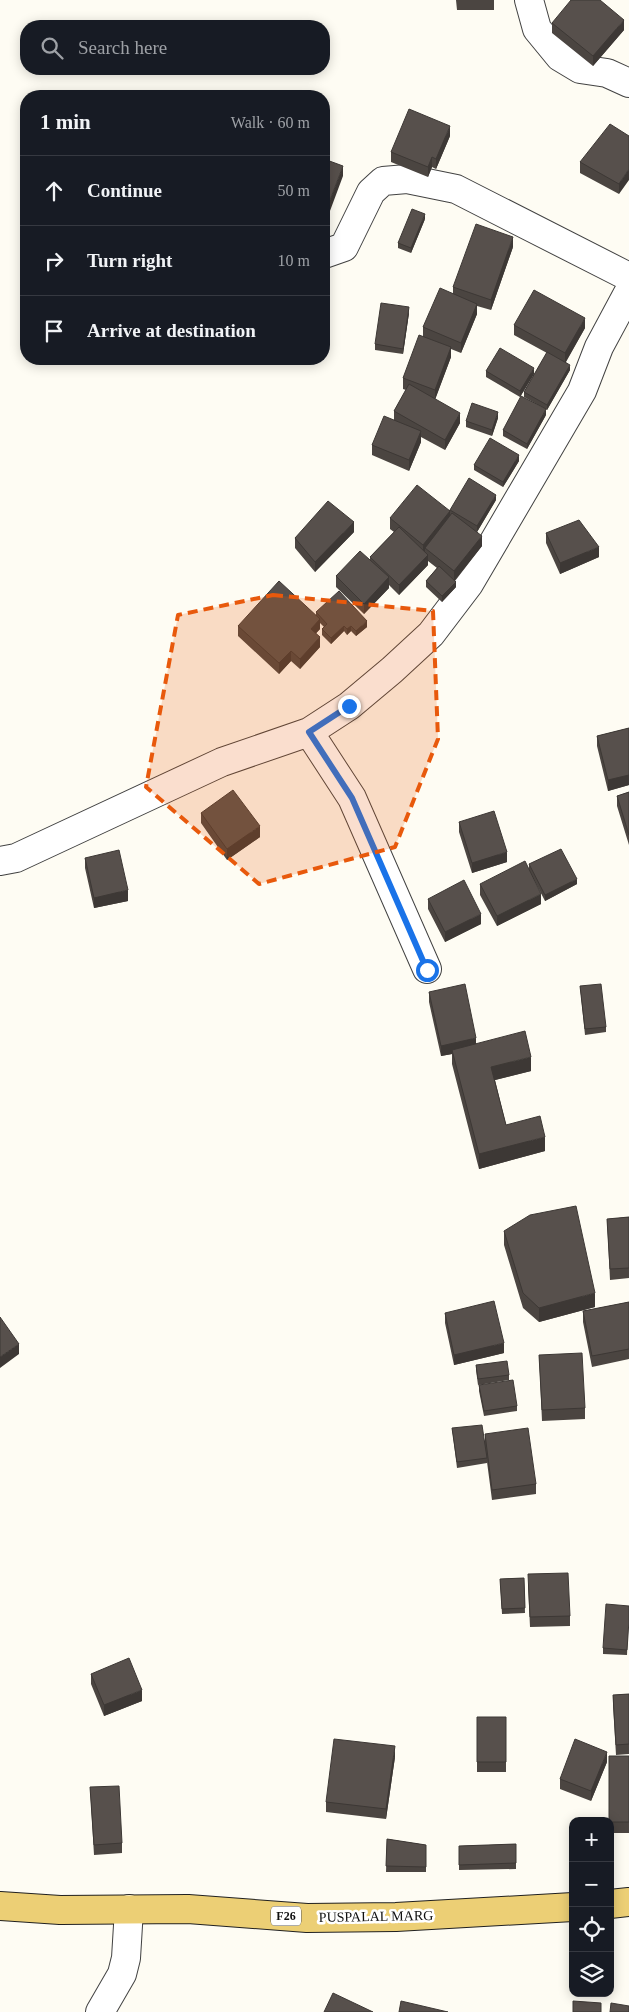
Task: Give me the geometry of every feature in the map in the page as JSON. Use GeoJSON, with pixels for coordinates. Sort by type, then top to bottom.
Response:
{"type":"FeatureCollection","features":[{"type":"Feature","properties":{"kind":"main road"},"geometry":{"type":"LineString","coordinates":[[614,1904],[629,1902]]}},
{"type":"Feature","properties":{"kind":"main road","name":"PUSPALAL MARG"},"geometry":{"type":"LineString","coordinates":[[0,1906],[60,1910],[188,1909],[307,1918],[396,1917],[569,1907]]}},
{"type":"Feature","properties":{"kind":"street"},"geometry":{"type":"LineString","coordinates":[[530,0],[537,29],[560,57],[580,69],[607,72],[629,84]]}},
{"type":"Feature","properties":{"kind":"street"},"geometry":{"type":"LineString","coordinates":[[330,252],[344,247],[371,192],[377,186],[383,181],[407,179],[456,189],[629,277]]}},
{"type":"Feature","properties":{"kind":"street"},"geometry":{"type":"LineString","coordinates":[[0,861],[16,858],[222,762],[309,732],[349,706],[399,664],[431,634],[469,584],[582,391],[599,347],[629,291]]}},
{"type":"Feature","properties":{"kind":"street"},"geometry":{"type":"LineString","coordinates":[[309,732],[352,798],[427,970]]}},
{"type":"Feature","properties":{"kind":"street"},"geometry":{"type":"LineString","coordinates":[[100,2012],[122,1974],[126,1958],[129,1909]]}},
{"type":"Feature","properties":{"kind":"highlighted area"},"geometry":{"type":"Polygon","coordinates":[[[273,595],[433,611],[438,739],[395,847],[259,884],[146,787],[178,615],[273,595]]]}},
{"type":"Feature","properties":{"kind":"building"},"geometry":{"type":"Polygon","coordinates":[[[571,0],[600,0],[624,20],[593,56],[552,23],[571,0]]]}},
{"type":"Feature","properties":{"kind":"building"},"geometry":{"type":"Polygon","coordinates":[[[409,109],[450,126],[436,159],[432,157],[428,167],[391,152],[409,109]]]}},
{"type":"Feature","properties":{"kind":"building"},"geometry":{"type":"Polygon","coordinates":[[[610,124],[629,136],[629,169],[619,184],[580,162],[610,124]]]}},
{"type":"Feature","properties":{"kind":"building"},"geometry":{"type":"Polygon","coordinates":[[[330,161],[343,166],[330,200],[330,161]]]}},
{"type":"Feature","properties":{"kind":"building"},"geometry":{"type":"Polygon","coordinates":[[[412,209],[425,214],[411,248],[398,243],[412,209]]]}},
{"type":"Feature","properties":{"kind":"building"},"geometry":{"type":"Polygon","coordinates":[[[476,224],[513,237],[491,300],[453,287],[476,224]]]}},
{"type":"Feature","properties":{"kind":"building"},"geometry":{"type":"Polygon","coordinates":[[[440,288],[477,304],[461,343],[423,327],[440,288]]]}},
{"type":"Feature","properties":{"kind":"building"},"geometry":{"type":"Polygon","coordinates":[[[534,290],[585,318],[565,353],[514,325],[534,290]]]}},
{"type":"Feature","properties":{"kind":"building"},"geometry":{"type":"Polygon","coordinates":[[[381,303],[409,307],[403,349],[375,344],[381,303]]]}},
{"type":"Feature","properties":{"kind":"building"},"geometry":{"type":"Polygon","coordinates":[[[419,335],[451,347],[435,390],[403,378],[419,335]]]}},
{"type":"Feature","properties":{"kind":"building"},"geometry":{"type":"Polygon","coordinates":[[[500,348],[534,368],[520,391],[486,371],[500,348]]]}},
{"type":"Feature","properties":{"kind":"building"},"geometry":{"type":"Polygon","coordinates":[[[547,352],[570,365],[547,405],[524,392],[547,352]]]}},
{"type":"Feature","properties":{"kind":"building"},"geometry":{"type":"Polygon","coordinates":[[[409,384],[460,413],[445,440],[394,411],[409,384]]]}},
{"type":"Feature","properties":{"kind":"building"},"geometry":{"type":"Polygon","coordinates":[[[521,396],[546,409],[527,444],[503,430],[521,396]]]}},
{"type":"Feature","properties":{"kind":"building"},"geometry":{"type":"Polygon","coordinates":[[[472,403],[498,412],[492,430],[466,421],[472,403]]]}},
{"type":"Feature","properties":{"kind":"building"},"geometry":{"type":"Polygon","coordinates":[[[384,416],[421,431],[409,460],[372,445],[384,416]]]}},
{"type":"Feature","properties":{"kind":"building"},"geometry":{"type":"Polygon","coordinates":[[[490,438],[519,455],[503,482],[474,465],[490,438]]]}},
{"type":"Feature","properties":{"kind":"building"},"geometry":{"type":"Polygon","coordinates":[[[469,478],[496,495],[477,526],[450,510],[469,478]]]}},
{"type":"Feature","properties":{"kind":"building"},"geometry":{"type":"Polygon","coordinates":[[[417,485],[450,511],[423,545],[390,518],[417,485]]]}},
{"type":"Feature","properties":{"kind":"building"},"geometry":{"type":"Polygon","coordinates":[[[328,501],[354,522],[315,562],[295,538],[328,501]]]}},
{"type":"Feature","properties":{"kind":"building"},"geometry":{"type":"Polygon","coordinates":[[[452,513],[482,536],[454,571],[425,548],[452,513]]]}},
{"type":"Feature","properties":{"kind":"building"},"geometry":{"type":"Polygon","coordinates":[[[579,520],[599,547],[560,563],[546,533],[579,520]]]}},
{"type":"Feature","properties":{"kind":"building"},"geometry":{"type":"Polygon","coordinates":[[[399,527],[428,555],[399,585],[370,557],[399,527]]]}},
{"type":"Feature","properties":{"kind":"building"},"geometry":{"type":"Polygon","coordinates":[[[360,551],[389,577],[364,604],[336,576],[360,551]]]}},
{"type":"Feature","properties":{"kind":"building"},"geometry":{"type":"Polygon","coordinates":[[[439,566],[456,582],[442,596],[426,581],[439,566]]]}},
{"type":"Feature","properties":{"kind":"building"},"geometry":{"type":"Polygon","coordinates":[[[279,581],[320,619],[311,629],[320,637],[300,659],[291,651],[279,663],[238,626],[279,581]]]}},
{"type":"Feature","properties":{"kind":"building"},"geometry":{"type":"Polygon","coordinates":[[[339,591],[367,621],[356,631],[351,626],[347,629],[344,626],[331,638],[322,629],[327,624],[316,612],[339,591]]]}},
{"type":"Feature","properties":{"kind":"building"},"geometry":{"type":"Polygon","coordinates":[[[629,728],[629,775],[608,780],[597,736],[629,728]]]}},
{"type":"Feature","properties":{"kind":"building"},"geometry":{"type":"Polygon","coordinates":[[[233,790],[260,826],[227,849],[201,813],[233,790]]]}},
{"type":"Feature","properties":{"kind":"building"},"geometry":{"type":"Polygon","coordinates":[[[629,792],[629,835],[617,796],[629,792]]]}},
{"type":"Feature","properties":{"kind":"building"},"geometry":{"type":"Polygon","coordinates":[[[494,811],[507,852],[472,863],[459,822],[494,811]]]}},
{"type":"Feature","properties":{"kind":"building"},"geometry":{"type":"Polygon","coordinates":[[[561,849],[577,879],[545,895],[529,864],[561,849]]]}},
{"type":"Feature","properties":{"kind":"building"},"geometry":{"type":"Polygon","coordinates":[[[119,850],[128,890],[94,898],[85,858],[119,850]]]}},
{"type":"Feature","properties":{"kind":"building"},"geometry":{"type":"Polygon","coordinates":[[[525,861],[541,894],[497,916],[480,884],[525,861]]]}},
{"type":"Feature","properties":{"kind":"building"},"geometry":{"type":"Polygon","coordinates":[[[464,880],[481,914],[445,932],[428,899],[464,880]]]}},
{"type":"Feature","properties":{"kind":"building"},"geometry":{"type":"Polygon","coordinates":[[[465,984],[476,1038],[441,1046],[429,992],[465,984]]]}},
{"type":"Feature","properties":{"kind":"building"},"geometry":{"type":"Polygon","coordinates":[[[601,984],[606,1027],[585,1029],[580,986],[601,984]]]}},
{"type":"Feature","properties":{"kind":"building"},"geometry":{"type":"Polygon","coordinates":[[[525,1031],[531,1057],[491,1067],[506,1125],[540,1116],[545,1137],[479,1154],[452,1050],[525,1031]]]}},
{"type":"Feature","properties":{"kind":"building"},"geometry":{"type":"Polygon","coordinates":[[[576,1206],[595,1293],[539,1308],[523,1293],[504,1231],[530,1215],[576,1206]]]}},
{"type":"Feature","properties":{"kind":"building"},"geometry":{"type":"Polygon","coordinates":[[[629,1217],[629,1268],[610,1269],[607,1219],[629,1217]]]}},
{"type":"Feature","properties":{"kind":"building"},"geometry":{"type":"Polygon","coordinates":[[[494,1301],[504,1343],[454,1355],[445,1313],[494,1301]]]}},
{"type":"Feature","properties":{"kind":"building"},"geometry":{"type":"Polygon","coordinates":[[[629,1302],[629,1349],[592,1356],[583,1311],[629,1302]]]}},
{"type":"Feature","properties":{"kind":"building"},"geometry":{"type":"Polygon","coordinates":[[[0,1317],[19,1344],[0,1357],[0,1317]]]}},
{"type":"Feature","properties":{"kind":"building"},"geometry":{"type":"Polygon","coordinates":[[[582,1353],[585,1408],[542,1410],[539,1355],[582,1353]]]}},
{"type":"Feature","properties":{"kind":"building"},"geometry":{"type":"Polygon","coordinates":[[[507,1361],[509,1375],[478,1379],[476,1365],[507,1361]]]}},
{"type":"Feature","properties":{"kind":"building"},"geometry":{"type":"Polygon","coordinates":[[[513,1380],[517,1406],[484,1411],[479,1385],[513,1380]]]}},
{"type":"Feature","properties":{"kind":"building"},"geometry":{"type":"Polygon","coordinates":[[[482,1425],[487,1458],[457,1462],[452,1428],[482,1425]]]}},
{"type":"Feature","properties":{"kind":"building"},"geometry":{"type":"Polygon","coordinates":[[[528,1428],[536,1484],[492,1490],[485,1434],[528,1428]]]}},
{"type":"Feature","properties":{"kind":"building"},"geometry":{"type":"Polygon","coordinates":[[[568,1573],[570,1616],[530,1617],[528,1574],[568,1573]]]}},
{"type":"Feature","properties":{"kind":"building"},"geometry":{"type":"Polygon","coordinates":[[[524,1578],[525,1608],[502,1609],[500,1579],[524,1578]]]}},
{"type":"Feature","properties":{"kind":"building"},"geometry":{"type":"Polygon","coordinates":[[[606,1604],[629,1606],[627,1650],[603,1648],[606,1604]]]}},
{"type":"Feature","properties":{"kind":"building"},"geometry":{"type":"Polygon","coordinates":[[[129,1658],[142,1690],[104,1705],[91,1674],[129,1658]]]}},
{"type":"Feature","properties":{"kind":"building"},"geometry":{"type":"Polygon","coordinates":[[[629,1694],[629,1744],[616,1745],[613,1695],[629,1694]]]}},
{"type":"Feature","properties":{"kind":"building"},"geometry":{"type":"Polygon","coordinates":[[[477,1717],[506,1717],[506,1762],[477,1762],[477,1717]]]}},
{"type":"Feature","properties":{"kind":"building"},"geometry":{"type":"Polygon","coordinates":[[[334,1739],[395,1746],[386,1809],[326,1802],[334,1739]]]}},
{"type":"Feature","properties":{"kind":"building"},"geometry":{"type":"Polygon","coordinates":[[[575,1739],[607,1752],[591,1791],[560,1779],[575,1739]]]}},
{"type":"Feature","properties":{"kind":"building"},"geometry":{"type":"Polygon","coordinates":[[[609,1756],[629,1756],[629,1822],[614,1822],[614,1817],[609,1817],[609,1756]]]}},
{"type":"Feature","properties":{"kind":"building"},"geometry":{"type":"Polygon","coordinates":[[[119,1786],[122,1843],[94,1845],[90,1787],[119,1786]]]}},
{"type":"Feature","properties":{"kind":"building"},"geometry":{"type":"Polygon","coordinates":[[[387,1839],[426,1845],[426,1867],[386,1866],[387,1839]]]}},
{"type":"Feature","properties":{"kind":"building"},"geometry":{"type":"Polygon","coordinates":[[[516,1844],[516,1863],[459,1865],[459,1846],[516,1844]]]}},
{"type":"Feature","properties":{"kind":"building"},"geometry":{"type":"Polygon","coordinates":[[[333,1993],[373,2012],[324,2012],[333,1993]]]}},
{"type":"Feature","properties":{"kind":"building"},"geometry":{"type":"Polygon","coordinates":[[[401,2001],[448,2012],[399,2012],[401,2001]]]}},
{"type":"Feature","properties":{"kind":"building"},"geometry":{"type":"Polygon","coordinates":[[[573,2001],[601,2003],[601,2012],[573,2012],[573,2001]]]}},
{"type":"Feature","properties":{"kind":"building"},"geometry":{"type":"Polygon","coordinates":[[[611,2003],[629,2006],[629,2012],[610,2012],[611,2003]]]}},
{"type":"Feature","properties":{"kind":"route"},"geometry":{"type":"LineString","coordinates":[[349,706],[309,732],[352,798],[427,970]]}}]}
